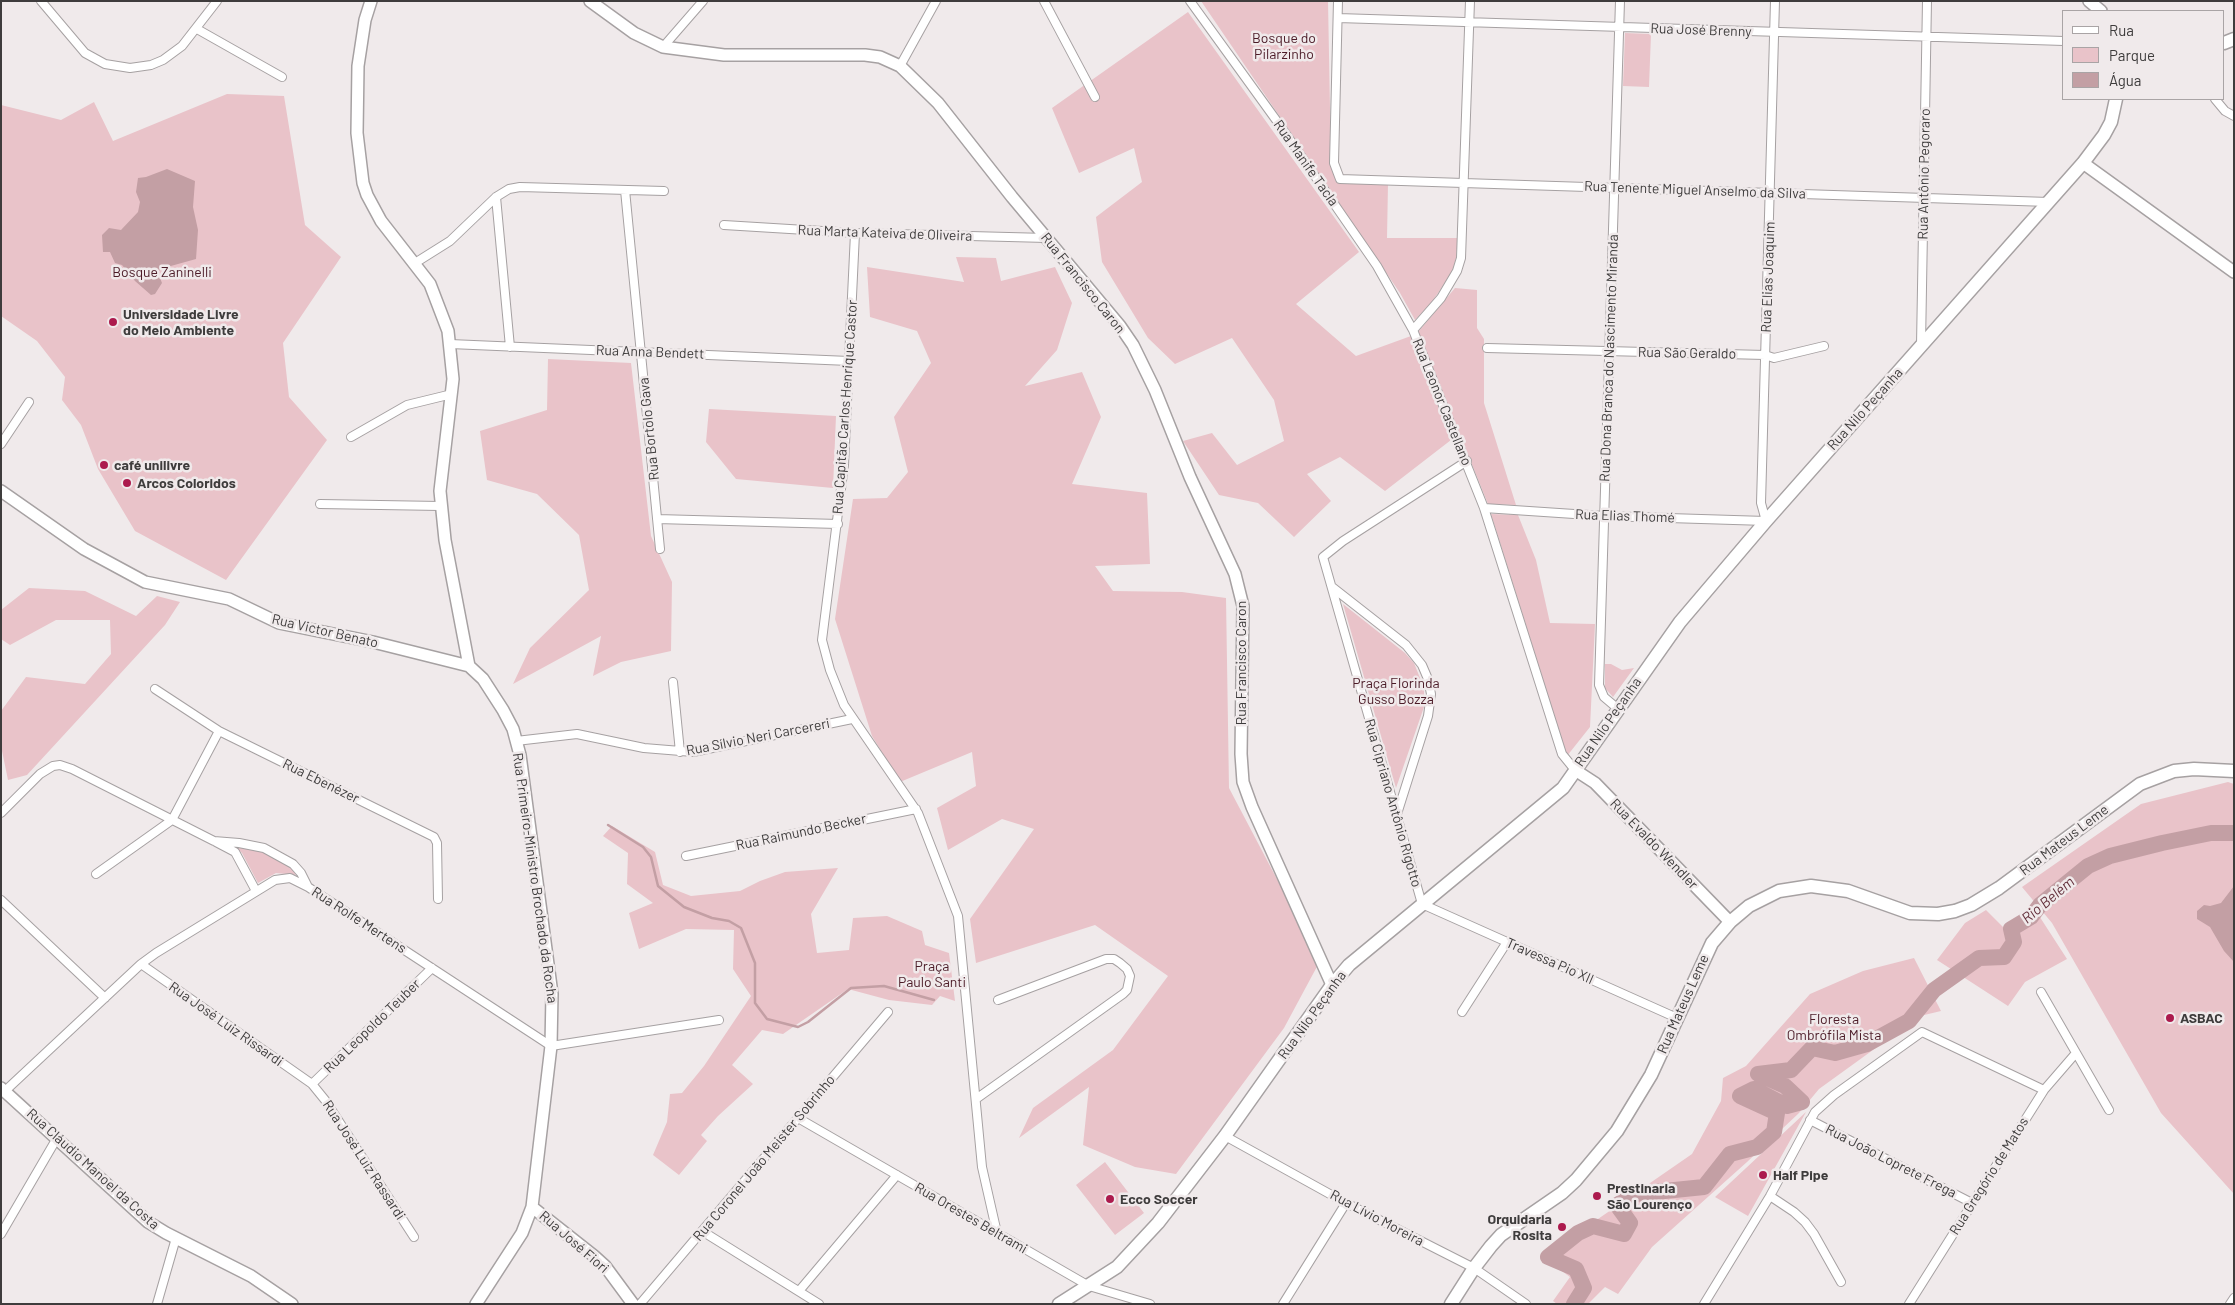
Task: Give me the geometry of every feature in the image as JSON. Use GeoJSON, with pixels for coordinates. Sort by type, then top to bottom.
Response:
{"type":"FeatureCollection","features":[{"type":"Feature","properties":{"kind":"main road","name":"Rua Nilo Peçanha"},"geometry":{"type":"LineString","coordinates":[[1059,1304],[1117,1267],[1144,1239],[1225,1136],[1332,985],[1356,959],[1558,792],[1680,622],[1766,521],[2083,163],[2104,135],[2113,115],[2116,100]]}},
{"type":"Feature","properties":{"kind":"main road","name":"Rua Mateus Leme"},"geometry":{"type":"LineString","coordinates":[[1451,1304],[1474,1268],[1501,1235],[1562,1193],[1602,1151],[1641,1095],[1706,952],[1730,922],[1763,898],[1779,891],[1811,886],[1848,891],[1910,913],[1931,914],[1955,911],[1971,905],[2000,888],[2140,784],[2174,771],[2194,769],[2234,771]]}},
{"type":"Feature","properties":{"kind":"street"},"geometry":{"type":"LineString","coordinates":[[41,1],[85,53],[94,60],[116,67],[140,68],[162,60],[182,46],[197,30],[217,1]]}},
{"type":"Feature","properties":{"kind":"street"},"geometry":{"type":"LineString","coordinates":[[371,1],[365,20],[358,66],[357,133],[363,183],[374,209],[435,293],[450,344],[452,394],[442,468],[440,506],[469,666]]}},
{"type":"Feature","properties":{"kind":"street","name":"Rua Francisco Caron"},"geometry":{"type":"LineString","coordinates":[[590,1],[634,33],[663,47],[702,53],[742,56],[865,55],[880,57],[900,66],[938,103],[1047,238],[1106,307],[1133,345],[1155,390],[1190,477],[1235,574],[1243,606],[1241,754],[1244,782],[1252,807],[1332,985]]}},
{"type":"Feature","properties":{"kind":"street"},"geometry":{"type":"LineString","coordinates":[[663,47],[703,1]]}},
{"type":"Feature","properties":{"kind":"street"},"geometry":{"type":"LineString","coordinates":[[900,66],[936,1]]}},
{"type":"Feature","properties":{"kind":"street"},"geometry":{"type":"LineString","coordinates":[[1044,1],[1095,97]]}},
{"type":"Feature","properties":{"kind":"street","name":"Rua Manife Tacla"},"geometry":{"type":"LineString","coordinates":[[1190,1],[1275,118],[1377,266],[1413,330]]}},
{"type":"Feature","properties":{"kind":"street"},"geometry":{"type":"LineString","coordinates":[[1338,1],[1338,18]]}},
{"type":"Feature","properties":{"kind":"street","name":"Rua Leonor Castellano"},"geometry":{"type":"LineString","coordinates":[[1470,1],[1463,246],[1457,271],[1442,298],[1413,330],[1467,461],[1484,508],[1562,754],[1575,770]]}},
{"type":"Feature","properties":{"kind":"street","name":"Rua Dona Branca do Nascimento Miranda"},"geometry":{"type":"LineString","coordinates":[[1617,708],[1604,697],[1599,686],[1620,1]]}},
{"type":"Feature","properties":{"kind":"street","name":"Rua Elias Joaquim"},"geometry":{"type":"LineString","coordinates":[[1766,521],[1761,503],[1775,1]]}},
{"type":"Feature","properties":{"kind":"street","name":"Rua Antônio Pegoraro"},"geometry":{"type":"LineString","coordinates":[[1921,347],[1927,1]]}},
{"type":"Feature","properties":{"kind":"street"},"geometry":{"type":"LineString","coordinates":[[2089,1],[2100,10]]}},
{"type":"Feature","properties":{"kind":"street","name":"Rua José Brenny"},"geometry":{"type":"LineString","coordinates":[[1338,18],[2062,41]]}},
{"type":"Feature","properties":{"kind":"street","name":"Rua Tenente Miguel Anselmo da Silva"},"geometry":{"type":"LineString","coordinates":[[1338,18],[1334,163],[1340,179],[2049,202]]}},
{"type":"Feature","properties":{"kind":"street"},"geometry":{"type":"LineString","coordinates":[[197,30],[282,77]]}},
{"type":"Feature","properties":{"kind":"street"},"geometry":{"type":"LineString","coordinates":[[2216,100],[2225,111],[2234,116]]}},
{"type":"Feature","properties":{"kind":"street"},"geometry":{"type":"LineString","coordinates":[[2083,163],[2234,272]]}},
{"type":"Feature","properties":{"kind":"street"},"geometry":{"type":"LineString","coordinates":[[415,263],[457,236],[496,197],[514,188],[664,191]]}},
{"type":"Feature","properties":{"kind":"street","name":"Rua Bortolo Gava"},"geometry":{"type":"LineString","coordinates":[[625,190],[660,549]]}},
{"type":"Feature","properties":{"kind":"street"},"geometry":{"type":"LineString","coordinates":[[496,197],[510,346]]}},
{"type":"Feature","properties":{"kind":"street","name":"Rua Marta Kateiva de Oliveira"},"geometry":{"type":"LineString","coordinates":[[724,225],[855,233],[1047,238]]}},
{"type":"Feature","properties":{"kind":"street","name":"Rua Capitão Carlos Henrique Castor"},"geometry":{"type":"LineString","coordinates":[[855,233],[844,464],[822,640],[837,688],[852,719],[916,809],[958,916],[982,1167],[997,1233]]}},
{"type":"Feature","properties":{"kind":"street","name":"Rua Anna Bendett"},"geometry":{"type":"LineString","coordinates":[[450,344],[849,361]]}},
{"type":"Feature","properties":{"kind":"street","name":"Rua São Geraldo"},"geometry":{"type":"LineString","coordinates":[[1488,348],[1765,355],[1778,357],[1824,346]]}},
{"type":"Feature","properties":{"kind":"street"},"geometry":{"type":"LineString","coordinates":[[351,437],[407,405],[452,394]]}},
{"type":"Feature","properties":{"kind":"street"},"geometry":{"type":"LineString","coordinates":[[1,444],[29,402]]}},
{"type":"Feature","properties":{"kind":"street","name":"Rua Cipriano Antônio Rigotto"},"geometry":{"type":"LineString","coordinates":[[1422,904],[1323,557],[1343,540],[1467,461]]}},
{"type":"Feature","properties":{"kind":"street","name":"Rua Victor Benato"},"geometry":{"type":"LineString","coordinates":[[1,491],[84,549],[144,582],[229,599],[279,623],[373,642],[469,666]]}},
{"type":"Feature","properties":{"kind":"street"},"geometry":{"type":"LineString","coordinates":[[320,504],[440,506]]}},
{"type":"Feature","properties":{"kind":"street","name":"Rua Elias Thomé"},"geometry":{"type":"LineString","coordinates":[[1484,508],[1604,516],[1766,521]]}},
{"type":"Feature","properties":{"kind":"street"},"geometry":{"type":"LineString","coordinates":[[658,519],[838,524]]}},
{"type":"Feature","properties":{"kind":"street"},"geometry":{"type":"LineString","coordinates":[[1332,587],[1406,645],[1422,665],[1428,679],[1431,694],[1428,716],[1397,816]]}},
{"type":"Feature","properties":{"kind":"street","name":"Rua Primeiro-Ministro Brochado da Rocha"},"geometry":{"type":"LineString","coordinates":[[469,666],[483,679],[503,710],[516,741],[524,780],[551,982],[553,1010],[551,1046],[532,1207],[522,1233],[476,1304]]}},
{"type":"Feature","properties":{"kind":"street"},"geometry":{"type":"LineString","coordinates":[[673,682],[680,752]]}},
{"type":"Feature","properties":{"kind":"street","name":"Rua Ebenézer"},"geometry":{"type":"LineString","coordinates":[[155,689],[219,731],[434,837],[437,843],[438,899]]}},
{"type":"Feature","properties":{"kind":"street","name":"Rua Sílvio Neri Carcereri"},"geometry":{"type":"LineString","coordinates":[[516,741],[577,734],[644,748],[680,752],[706,750],[852,719]]}},
{"type":"Feature","properties":{"kind":"street"},"geometry":{"type":"LineString","coordinates":[[96,874],[172,820],[219,731]]}},
{"type":"Feature","properties":{"kind":"street","name":"Rua Rolfe Mertens"},"geometry":{"type":"LineString","coordinates":[[1,813],[40,774],[53,766],[72,769],[214,841],[252,844],[274,853],[298,868],[308,886],[551,1046]]}},
{"type":"Feature","properties":{"kind":"street","name":"Rua Evaldo Wendler"},"geometry":{"type":"LineString","coordinates":[[1575,770],[1595,783],[1730,922]]}},
{"type":"Feature","properties":{"kind":"street","name":"Rua Raimundo Becker"},"geometry":{"type":"LineString","coordinates":[[686,856],[916,809]]}},
{"type":"Feature","properties":{"kind":"street"},"geometry":{"type":"LineString","coordinates":[[214,841],[235,852],[256,891]]}},
{"type":"Feature","properties":{"kind":"street"},"geometry":{"type":"LineString","coordinates":[[3,1090],[141,964],[274,880],[284,877],[296,879],[308,886]]}},
{"type":"Feature","properties":{"kind":"street"},"geometry":{"type":"LineString","coordinates":[[1,900],[104,998]]}},
{"type":"Feature","properties":{"kind":"street","name":"Travessa Pio XII"},"geometry":{"type":"LineString","coordinates":[[1422,904],[1677,1018]]}},
{"type":"Feature","properties":{"kind":"street"},"geometry":{"type":"LineString","coordinates":[[1462,1012],[1507,942]]}},
{"type":"Feature","properties":{"kind":"street"},"geometry":{"type":"LineString","coordinates":[[976,1099],[1123,994],[1127,990],[1130,976],[1127,969],[1120,963],[1114,959],[1106,959],[998,1000]]}},
{"type":"Feature","properties":{"kind":"street","name":"Rua José Luiz Rissardi"},"geometry":{"type":"LineString","coordinates":[[141,964],[312,1084]]}},
{"type":"Feature","properties":{"kind":"street","name":"Rua Leopoldo Teuber"},"geometry":{"type":"LineString","coordinates":[[312,1084],[432,968]]}},
{"type":"Feature","properties":{"kind":"street"},"geometry":{"type":"LineString","coordinates":[[2041,992],[2109,1110]]}},
{"type":"Feature","properties":{"kind":"street","name":"Rua Coronel João Meister Sobrinho"},"geometry":{"type":"LineString","coordinates":[[640,1304],[888,1012]]}},
{"type":"Feature","properties":{"kind":"street"},"geometry":{"type":"LineString","coordinates":[[551,1046],[719,1020]]}},
{"type":"Feature","properties":{"kind":"street"},"geometry":{"type":"LineString","coordinates":[[1704,1304],[1770,1196],[1810,1120],[1828,1100],[1922,1032],[2044,1090]]}},
{"type":"Feature","properties":{"kind":"street","name":"Rua Gregório de Matos"},"geometry":{"type":"LineString","coordinates":[[1909,1304],[2044,1090],[2076,1053]]}},
{"type":"Feature","properties":{"kind":"street","name":"Rua José Luiz Rassardi"},"geometry":{"type":"LineString","coordinates":[[312,1084],[325,1100],[414,1238]]}},
{"type":"Feature","properties":{"kind":"street","name":"Rua Cláudio Manoel da Costa"},"geometry":{"type":"LineString","coordinates":[[3,1090],[140,1215],[157,1228],[251,1276],[292,1304]]}},
{"type":"Feature","properties":{"kind":"street","name":"Rua Orestes Beltrami"},"geometry":{"type":"LineString","coordinates":[[798,1118],[1089,1286],[1150,1304]]}},
{"type":"Feature","properties":{"kind":"street","name":"Rua João Loprete Frega"},"geometry":{"type":"LineString","coordinates":[[1810,1120],[1972,1203]]}},
{"type":"Feature","properties":{"kind":"street","name":"Rua Lívio Moreira"},"geometry":{"type":"LineString","coordinates":[[1225,1136],[1346,1202],[1474,1268],[1526,1304]]}},
{"type":"Feature","properties":{"kind":"street"},"geometry":{"type":"LineString","coordinates":[[3,1229],[57,1138]]}},
{"type":"Feature","properties":{"kind":"street"},"geometry":{"type":"LineString","coordinates":[[799,1291],[897,1175]]}},
{"type":"Feature","properties":{"kind":"street"},"geometry":{"type":"LineString","coordinates":[[1770,1196],[1782,1203],[1805,1222],[1814,1234],[1841,1282]]}},
{"type":"Feature","properties":{"kind":"street"},"geometry":{"type":"LineString","coordinates":[[1284,1304],[1346,1202]]}},
{"type":"Feature","properties":{"kind":"street","name":"Rua José Fiori"},"geometry":{"type":"LineString","coordinates":[[532,1207],[605,1266],[633,1304]]}},
{"type":"Feature","properties":{"kind":"street"},"geometry":{"type":"LineString","coordinates":[[702,1231],[819,1304]]}},
{"type":"Feature","properties":{"kind":"street"},"geometry":{"type":"LineString","coordinates":[[157,1304],[176,1238]]}},
{"type":"Feature","properties":{"kind":"street"},"geometry":{"type":"LineString","coordinates":[[2230,1304],[2234,1298]]}},
{"type":"Feature","properties":{"kind":"green space","name":"Bosque do Pilarzinho"},"geometry":{"type":"Polygon","coordinates":[[[1201,1],[1328,1],[1331,162],[1336,182],[1388,184],[1387,238],[1458,238],[1456,258],[1452,272],[1432,302],[1415,320],[1400,293],[1201,1]]]}},
{"type":"Feature","properties":{"kind":"green space"},"geometry":{"type":"Polygon","coordinates":[[[1188,12],[1359,252],[1296,304],[1356,356],[1411,336],[1451,440],[1385,491],[1340,457],[1307,474],[1331,501],[1294,537],[1258,503],[1219,495],[1183,441],[1212,433],[1237,465],[1284,441],[1274,400],[1232,338],[1175,364],[1148,338],[1102,262],[1096,217],[1142,182],[1134,148],[1079,173],[1052,108],[1188,12]]]}},
{"type":"Feature","properties":{"kind":"green space"},"geometry":{"type":"Polygon","coordinates":[[[1625,33],[1651,34],[1649,87],[1623,86],[1625,33]]]}},
{"type":"Feature","properties":{"kind":"green space","name":"Bosque Zaninelli"},"geometry":{"type":"Polygon","coordinates":[[[227,94],[284,96],[305,225],[341,257],[283,343],[289,397],[327,440],[226,580],[135,531],[98,469],[81,425],[62,400],[65,377],[37,341],[1,316],[1,105],[61,120],[94,102],[113,141],[227,94]]]}},
{"type":"Feature","properties":{"kind":"green space"},"geometry":{"type":"Polygon","coordinates":[[[956,257],[996,258],[1001,281],[1055,267],[1072,303],[1057,350],[1025,386],[1082,372],[1101,417],[1072,484],[1147,493],[1150,564],[1095,566],[1113,591],[1182,592],[1226,598],[1229,788],[1320,961],[1284,1028],[1176,1174],[1135,1167],[1083,1145],[1089,1087],[1019,1138],[1033,1108],[1113,1050],[1168,976],[1095,925],[976,963],[970,919],[1034,829],[1002,819],[948,850],[937,808],[976,786],[972,752],[900,782],[872,736],[835,619],[853,499],[887,498],[908,472],[894,417],[931,363],[917,331],[870,317],[867,267],[964,282],[956,257]]]}},
{"type":"Feature","properties":{"kind":"green space"},"geometry":{"type":"Polygon","coordinates":[[[1455,288],[1477,290],[1477,328],[1484,339],[1484,403],[1516,505],[1488,504],[1418,332],[1455,288]]]}},
{"type":"Feature","properties":{"kind":"green space"},"geometry":{"type":"Polygon","coordinates":[[[548,359],[631,363],[651,536],[672,582],[671,651],[621,662],[593,676],[601,636],[513,684],[530,648],[589,590],[579,535],[537,494],[487,480],[480,431],[547,410],[548,359]]]}},
{"type":"Feature","properties":{"kind":"green space"},"geometry":{"type":"Polygon","coordinates":[[[709,409],[836,416],[833,488],[736,479],[706,442],[709,409]]]}},
{"type":"Feature","properties":{"kind":"green space"},"geometry":{"type":"Polygon","coordinates":[[[1491,514],[1518,515],[1536,560],[1550,623],[1595,624],[1590,727],[1567,756],[1491,514]]]}},
{"type":"Feature","properties":{"kind":"green space"},"geometry":{"type":"Polygon","coordinates":[[[29,588],[85,591],[136,616],[157,596],[180,602],[165,625],[27,775],[8,780],[1,746],[1,711],[26,677],[85,684],[111,654],[110,620],[56,620],[10,645],[1,639],[1,610],[29,588]]]}},
{"type":"Feature","properties":{"kind":"green space","name":"Praça Florinda Gusso Bozza"},"geometry":{"type":"Polygon","coordinates":[[[1343,604],[1405,653],[1414,663],[1424,688],[1424,707],[1396,788],[1343,604]]]}},
{"type":"Feature","properties":{"kind":"green space"},"geometry":{"type":"Polygon","coordinates":[[[1605,664],[1611,664],[1622,670],[1634,668],[1613,697],[1605,688],[1605,664]]]}},
{"type":"Feature","properties":{"kind":"green space","name":"ASBAC"},"geometry":{"type":"Polygon","coordinates":[[[2228,782],[2234,784],[2234,1194],[2161,1113],[2052,923],[2022,887],[2141,804],[2228,782]]]}},
{"type":"Feature","properties":{"kind":"green space","name":"Praça Paulo Santi"},"geometry":{"type":"Polygon","coordinates":[[[612,826],[655,852],[663,885],[691,896],[740,891],[785,872],[838,868],[811,914],[817,953],[849,950],[853,918],[887,916],[922,931],[925,945],[949,953],[955,1001],[940,996],[932,1005],[889,1000],[848,989],[783,1034],[762,1030],[732,1065],[753,1084],[718,1116],[701,1135],[707,1141],[679,1175],[653,1155],[667,1122],[670,1094],[682,1093],[704,1066],[751,996],[733,969],[734,930],[686,929],[639,949],[629,913],[653,903],[627,884],[628,853],[603,836],[612,826]]]}},
{"type":"Feature","properties":{"kind":"green space"},"geometry":{"type":"Polygon","coordinates":[[[232,844],[268,854],[290,866],[296,875],[276,873],[258,883],[242,853],[232,844]]]}},
{"type":"Feature","properties":{"kind":"green space"},"geometry":{"type":"Polygon","coordinates":[[[2034,908],[2067,959],[2025,982],[2008,1006],[1937,960],[1965,923],[1986,910],[2004,928],[2034,908]]]}},
{"type":"Feature","properties":{"kind":"green space","name":"Floresta Ombrófila Mista"},"geometry":{"type":"Polygon","coordinates":[[[1914,958],[1941,1011],[1920,1016],[1819,1089],[1799,1113],[1652,1247],[1618,1294],[1605,1287],[1588,1304],[1557,1304],[1553,1301],[1570,1277],[1543,1257],[1692,1154],[1721,1101],[1723,1078],[1746,1066],[1810,994],[1863,971],[1914,958]]]}},
{"type":"Feature","properties":{"kind":"green space"},"geometry":{"type":"Polygon","coordinates":[[[1806,1112],[1748,1216],[1715,1197],[1806,1112]]]}},
{"type":"Feature","properties":{"kind":"green space","name":"Ecco Soccer"},"geometry":{"type":"Polygon","coordinates":[[[1105,1162],[1144,1213],[1115,1235],[1076,1185],[1105,1162]]]}},
{"type":"Feature","properties":{"kind":"water"},"geometry":{"type":"Polygon","coordinates":[[[167,169],[195,181],[193,207],[198,230],[196,259],[160,269],[158,273],[162,283],[155,294],[151,295],[135,281],[122,265],[115,263],[110,252],[103,252],[102,235],[109,228],[121,230],[138,212],[140,202],[136,192],[138,178],[167,169]]]}},
{"type":"Feature","properties":{"kind":"water"},"geometry":{"type":"Polygon","coordinates":[[[2234,886],[2234,962],[2224,951],[2210,927],[2197,919],[2197,911],[2204,905],[2210,906],[2221,903],[2234,886]]]}},
{"type":"Feature","properties":{"kind":"waterway"},"geometry":{"type":"LineString","coordinates":[[608,825],[643,847],[651,857],[658,886],[684,907],[712,918],[729,921],[741,928],[755,963],[755,1003],[767,1019],[798,1027],[808,1022],[851,988],[884,986],[934,1000]]}},
{"type":"Feature","properties":{"kind":"waterway","name":"Rio Belém"},"geometry":{"type":"LineString","coordinates":[[1574,1304],[1584,1288],[1576,1269],[1548,1257],[1578,1233],[1593,1226],[1624,1234],[1630,1223],[1617,1205],[1635,1194],[1704,1187],[1730,1154],[1757,1147],[1774,1132],[1777,1113],[1740,1096],[1754,1089],[1787,1106],[1802,1102],[1785,1086],[1758,1074],[1791,1070],[1812,1048],[1835,1053],[1867,1044],[1909,1021],[1934,990],[1979,958],[2004,957],[2014,942],[2011,929],[2031,917],[2040,905],[2088,866],[2110,856],[2162,843],[2211,833],[2234,833]]}},
{"type":"Feature","properties":{"kind":"place","name":"Universidade Livre do Meio Ambiente"},"geometry":{"type":"Point","coordinates":[113,322]}},
{"type":"Feature","properties":{"kind":"place","name":"café unilivre"},"geometry":{"type":"Point","coordinates":[104,465]}},
{"type":"Feature","properties":{"kind":"place","name":"Arcos Coloridos"},"geometry":{"type":"Point","coordinates":[127,483]}},
{"type":"Feature","properties":{"kind":"place","name":"ASBAC"},"geometry":{"type":"Point","coordinates":[2170,1018]}},
{"type":"Feature","properties":{"kind":"place","name":"Half Pipe"},"geometry":{"type":"Point","coordinates":[1763,1175]}},
{"type":"Feature","properties":{"kind":"place","name":"Prestinaria São Lourenço"},"geometry":{"type":"Point","coordinates":[1597,1196]}},
{"type":"Feature","properties":{"kind":"place","name":"Ecco Soccer"},"geometry":{"type":"Point","coordinates":[1110,1199]}},
{"type":"Feature","properties":{"kind":"place","name":"Orquidaria Rosita"},"geometry":{"type":"Point","coordinates":[1562,1227]}}]}
